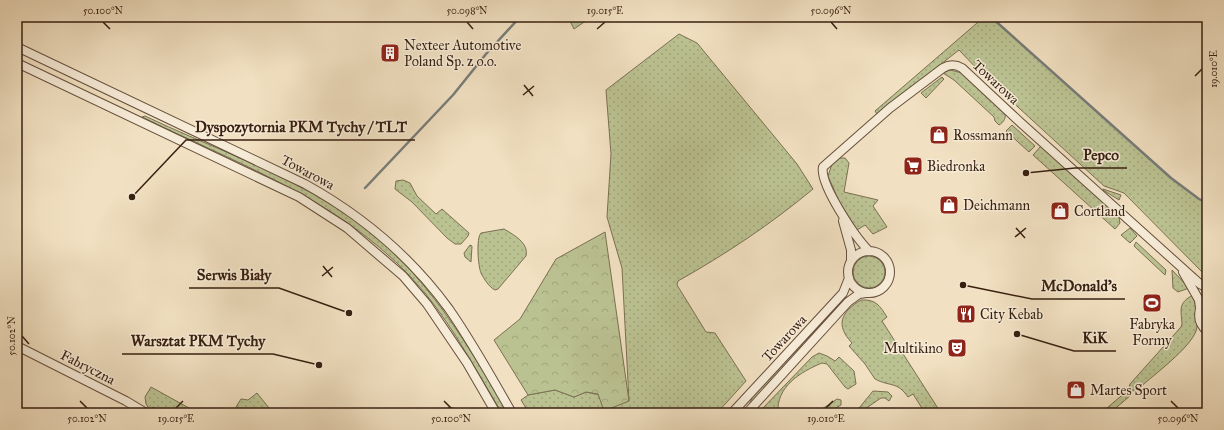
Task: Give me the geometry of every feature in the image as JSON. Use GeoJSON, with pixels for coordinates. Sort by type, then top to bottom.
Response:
{"type":"FeatureCollection","features":[{"type":"Feature","properties":{"kind":"street","name":"Towarowa"},"geometry":{"type":"LineString","coordinates":[[17,47],[305,184],[342,206],[384,238],[415,267],[448,308],[512,413]]}},
{"type":"Feature","properties":{"kind":"street","name":"Towarowa"},"geometry":{"type":"LineString","coordinates":[[17,63],[306,201],[326,213],[365,241],[403,276],[427,304],[467,363],[496,413]]}},
{"type":"Feature","properties":{"kind":"street","name":"Towarowa"},"geometry":{"type":"LineString","coordinates":[[869,251],[862,244],[841,213],[824,180],[822,172],[826,162],[890,108],[943,68],[950,65],[956,65],[962,68],[1200,284],[1207,288]]}},
{"type":"Feature","properties":{"kind":"street"},"geometry":{"type":"LineString","coordinates":[[125,114],[131,101]]}},
{"type":"Feature","properties":{"kind":"street","name":"Towarowa"},"geometry":{"type":"LineString","coordinates":[[841,213],[851,250],[851,260]]}},
{"type":"Feature","properties":{"kind":"street"},"geometry":{"type":"LineString","coordinates":[[869,251],[882,256],[888,265],[889,278],[884,286],[876,291],[866,293],[853,286],[848,278],[848,267],[851,260],[859,253],[869,251]]}},
{"type":"Feature","properties":{"kind":"street","name":"Towarowa"},"geometry":{"type":"LineString","coordinates":[[1180,266],[1199,300],[1200,322],[1207,331]]}},
{"type":"Feature","properties":{"kind":"street","name":"Towarowa"},"geometry":{"type":"LineString","coordinates":[[732,413],[843,293],[848,278]]}},
{"type":"Feature","properties":{"kind":"street","name":"Towarowa"},"geometry":{"type":"LineString","coordinates":[[748,413],[848,302],[859,294],[866,293]]}},
{"type":"Feature","properties":{"kind":"street"},"geometry":{"type":"LineString","coordinates":[[1200,308],[1207,298]]}},
{"type":"Feature","properties":{"kind":"street","name":"Fabryczna"},"geometry":{"type":"LineString","coordinates":[[17,346],[126,401],[146,413]]}},
{"type":"Feature","properties":{"kind":"green space"},"geometry":{"type":"Polygon","coordinates":[[[568,17],[590,17],[590,18],[574,29],[568,17]]]}},
{"type":"Feature","properties":{"kind":"green space"},"geometry":{"type":"Polygon","coordinates":[[[984,17],[991,17],[1171,178],[1199,199],[1207,203],[1207,277],[1124,193],[1104,186],[983,75],[959,50],[877,114],[875,111],[984,17]]]}},
{"type":"Feature","properties":{"kind":"green space"},"geometry":{"type":"Polygon","coordinates":[[[679,34],[697,43],[797,164],[813,189],[748,238],[678,281],[677,285],[706,332],[715,333],[746,381],[717,413],[529,413],[521,400],[528,395],[555,390],[574,397],[586,392],[629,401],[622,268],[607,217],[611,154],[606,90],[679,34]]]}},
{"type":"Feature","properties":{"kind":"green space"},"geometry":{"type":"Polygon","coordinates":[[[950,70],[962,73],[1005,113],[1005,118],[1002,123],[999,125],[995,121],[994,117],[954,80],[943,73],[950,70]]]}},
{"type":"Feature","properties":{"kind":"green space"},"geometry":{"type":"Polygon","coordinates":[[[942,77],[944,79],[926,98],[921,93],[942,77]]]}},
{"type":"Feature","properties":{"kind":"green space"},"geometry":{"type":"Polygon","coordinates":[[[145,116],[241,158],[289,181],[335,207],[364,227],[390,249],[413,273],[434,299],[454,326],[508,413],[502,413],[456,336],[425,293],[395,262],[363,235],[329,211],[294,190],[142,117],[145,116]]]}},
{"type":"Feature","properties":{"kind":"green space"},"geometry":{"type":"Polygon","coordinates":[[[1012,125],[1035,146],[1029,152],[1006,131],[1012,125]]]}},
{"type":"Feature","properties":{"kind":"green space"},"geometry":{"type":"Polygon","coordinates":[[[1041,146],[1119,217],[1120,223],[1115,229],[1033,155],[1041,146]]]}},
{"type":"Feature","properties":{"kind":"green space"},"geometry":{"type":"Polygon","coordinates":[[[840,158],[845,158],[849,163],[844,192],[878,200],[873,206],[887,227],[873,234],[865,225],[857,230],[839,201],[828,176],[832,164],[840,158]]]}},
{"type":"Feature","properties":{"kind":"green space"},"geometry":{"type":"Polygon","coordinates":[[[403,180],[410,183],[417,196],[436,214],[442,209],[469,233],[461,244],[455,244],[447,238],[412,202],[395,189],[396,181],[403,180]]]}},
{"type":"Feature","properties":{"kind":"green space"},"geometry":{"type":"Polygon","coordinates":[[[1103,190],[1121,195],[1119,200],[1103,190]]]}},
{"type":"Feature","properties":{"kind":"green space"},"geometry":{"type":"Polygon","coordinates":[[[1130,228],[1137,236],[1130,243],[1121,235],[1130,228]]]}},
{"type":"Feature","properties":{"kind":"green space"},"geometry":{"type":"Polygon","coordinates":[[[504,229],[523,243],[526,256],[498,289],[495,290],[489,285],[481,273],[478,259],[478,240],[481,233],[504,229]]]}},
{"type":"Feature","properties":{"kind":"green space"},"geometry":{"type":"Polygon","coordinates":[[[605,232],[629,401],[604,411],[598,394],[586,392],[574,397],[555,390],[528,395],[494,340],[520,319],[556,259],[605,232]]]}},
{"type":"Feature","properties":{"kind":"green space"},"geometry":{"type":"Polygon","coordinates":[[[1136,242],[1166,270],[1165,275],[1134,246],[1136,242]]]}},
{"type":"Feature","properties":{"kind":"green space"},"geometry":{"type":"Polygon","coordinates":[[[470,245],[472,246],[471,262],[465,257],[464,253],[470,245]]]}},
{"type":"Feature","properties":{"kind":"green space"},"geometry":{"type":"Polygon","coordinates":[[[866,256],[872,256],[882,263],[885,272],[884,278],[878,285],[872,288],[866,288],[856,281],[853,275],[853,269],[860,259],[866,256]]]}},
{"type":"Feature","properties":{"kind":"green space"},"geometry":{"type":"Polygon","coordinates":[[[1172,270],[1189,288],[1178,292],[1173,288],[1172,270]]]}},
{"type":"Feature","properties":{"kind":"green space"},"geometry":{"type":"Polygon","coordinates":[[[1193,295],[1196,308],[1197,328],[1192,338],[1171,361],[1139,388],[1134,391],[1129,388],[1130,384],[1181,327],[1181,310],[1183,304],[1193,295]]]}},
{"type":"Feature","properties":{"kind":"green space"},"geometry":{"type":"Polygon","coordinates":[[[841,300],[844,302],[750,403],[753,395],[810,336],[841,300]]]}},
{"type":"Feature","properties":{"kind":"green space"},"geometry":{"type":"Polygon","coordinates":[[[861,300],[874,302],[887,317],[882,321],[941,413],[925,413],[913,394],[908,397],[897,386],[875,379],[865,364],[849,346],[852,343],[843,330],[843,319],[849,309],[861,300]]]}},
{"type":"Feature","properties":{"kind":"green space"},"geometry":{"type":"Polygon","coordinates":[[[819,353],[835,361],[839,357],[854,371],[856,384],[848,389],[827,364],[822,363],[798,376],[785,388],[778,404],[778,413],[761,413],[763,408],[812,357],[819,353]]]}},
{"type":"Feature","properties":{"kind":"green space"},"geometry":{"type":"Polygon","coordinates":[[[151,387],[198,413],[163,413],[153,407],[151,412],[146,404],[145,397],[151,387]]]}},
{"type":"Feature","properties":{"kind":"green space"},"geometry":{"type":"Polygon","coordinates":[[[873,391],[888,392],[892,396],[889,401],[885,398],[881,398],[859,413],[855,413],[873,391]]]}},
{"type":"Feature","properties":{"kind":"green space"},"geometry":{"type":"Polygon","coordinates":[[[1127,391],[1131,395],[1110,413],[1101,413],[1127,391]]]}},
{"type":"Feature","properties":{"kind":"green space"},"geometry":{"type":"Polygon","coordinates":[[[257,393],[273,413],[247,413],[236,407],[241,399],[248,400],[257,393]]]}},
{"type":"Feature","properties":{"kind":"green space"},"geometry":{"type":"Polygon","coordinates":[[[837,399],[841,400],[841,405],[828,413],[816,413],[837,399]]]}},
{"type":"Feature","properties":{"kind":"green space"},"geometry":{"type":"Polygon","coordinates":[[[449,407],[473,413],[442,413],[449,407]]]}},
{"type":"Feature","properties":{"kind":"waterway"},"geometry":{"type":"LineString","coordinates":[[365,188],[453,95],[486,54],[520,17]]}},
{"type":"Feature","properties":{"kind":"waterway"},"geometry":{"type":"LineString","coordinates":[[991,17],[1171,178],[1199,199],[1207,203]]}},
{"type":"Feature","properties":{"kind":"place","name":"Nexteer Automotive Poland Sp. z o.o."},"geometry":{"type":"Point","coordinates":[390,53]}},
{"type":"Feature","properties":{"kind":"place","name":"Rossmann"},"geometry":{"type":"Point","coordinates":[939,135]}},
{"type":"Feature","properties":{"kind":"place","name":"Biedronka"},"geometry":{"type":"Point","coordinates":[913,166]}},
{"type":"Feature","properties":{"kind":"place","name":"Pepco"},"geometry":{"type":"Point","coordinates":[1026,173]}},
{"type":"Feature","properties":{"kind":"place","name":"Dyspozytornia PKM Tychy / TLT"},"geometry":{"type":"Point","coordinates":[132,197]}},
{"type":"Feature","properties":{"kind":"place","name":"Deichmann"},"geometry":{"type":"Point","coordinates":[949,205]}},
{"type":"Feature","properties":{"kind":"place","name":"Cortland"},"geometry":{"type":"Point","coordinates":[1060,211]}},
{"type":"Feature","properties":{"kind":"place","name":"McDonald's"},"geometry":{"type":"Point","coordinates":[963,285]}},
{"type":"Feature","properties":{"kind":"place","name":"Fabryka Formy"},"geometry":{"type":"Point","coordinates":[1152,303]}},
{"type":"Feature","properties":{"kind":"place","name":"Serwis Biały"},"geometry":{"type":"Point","coordinates":[349,313]}},
{"type":"Feature","properties":{"kind":"place","name":"City Kebab"},"geometry":{"type":"Point","coordinates":[966,314]}},
{"type":"Feature","properties":{"kind":"place","name":"KiK"},"geometry":{"type":"Point","coordinates":[1017,334]}},
{"type":"Feature","properties":{"kind":"place","name":"Multikino"},"geometry":{"type":"Point","coordinates":[957,348]}},
{"type":"Feature","properties":{"kind":"place","name":"Warsztat PKM Tychy"},"geometry":{"type":"Point","coordinates":[319,365]}},
{"type":"Feature","properties":{"kind":"place","name":"Martes Sport"},"geometry":{"type":"Point","coordinates":[1076,390]}}]}
